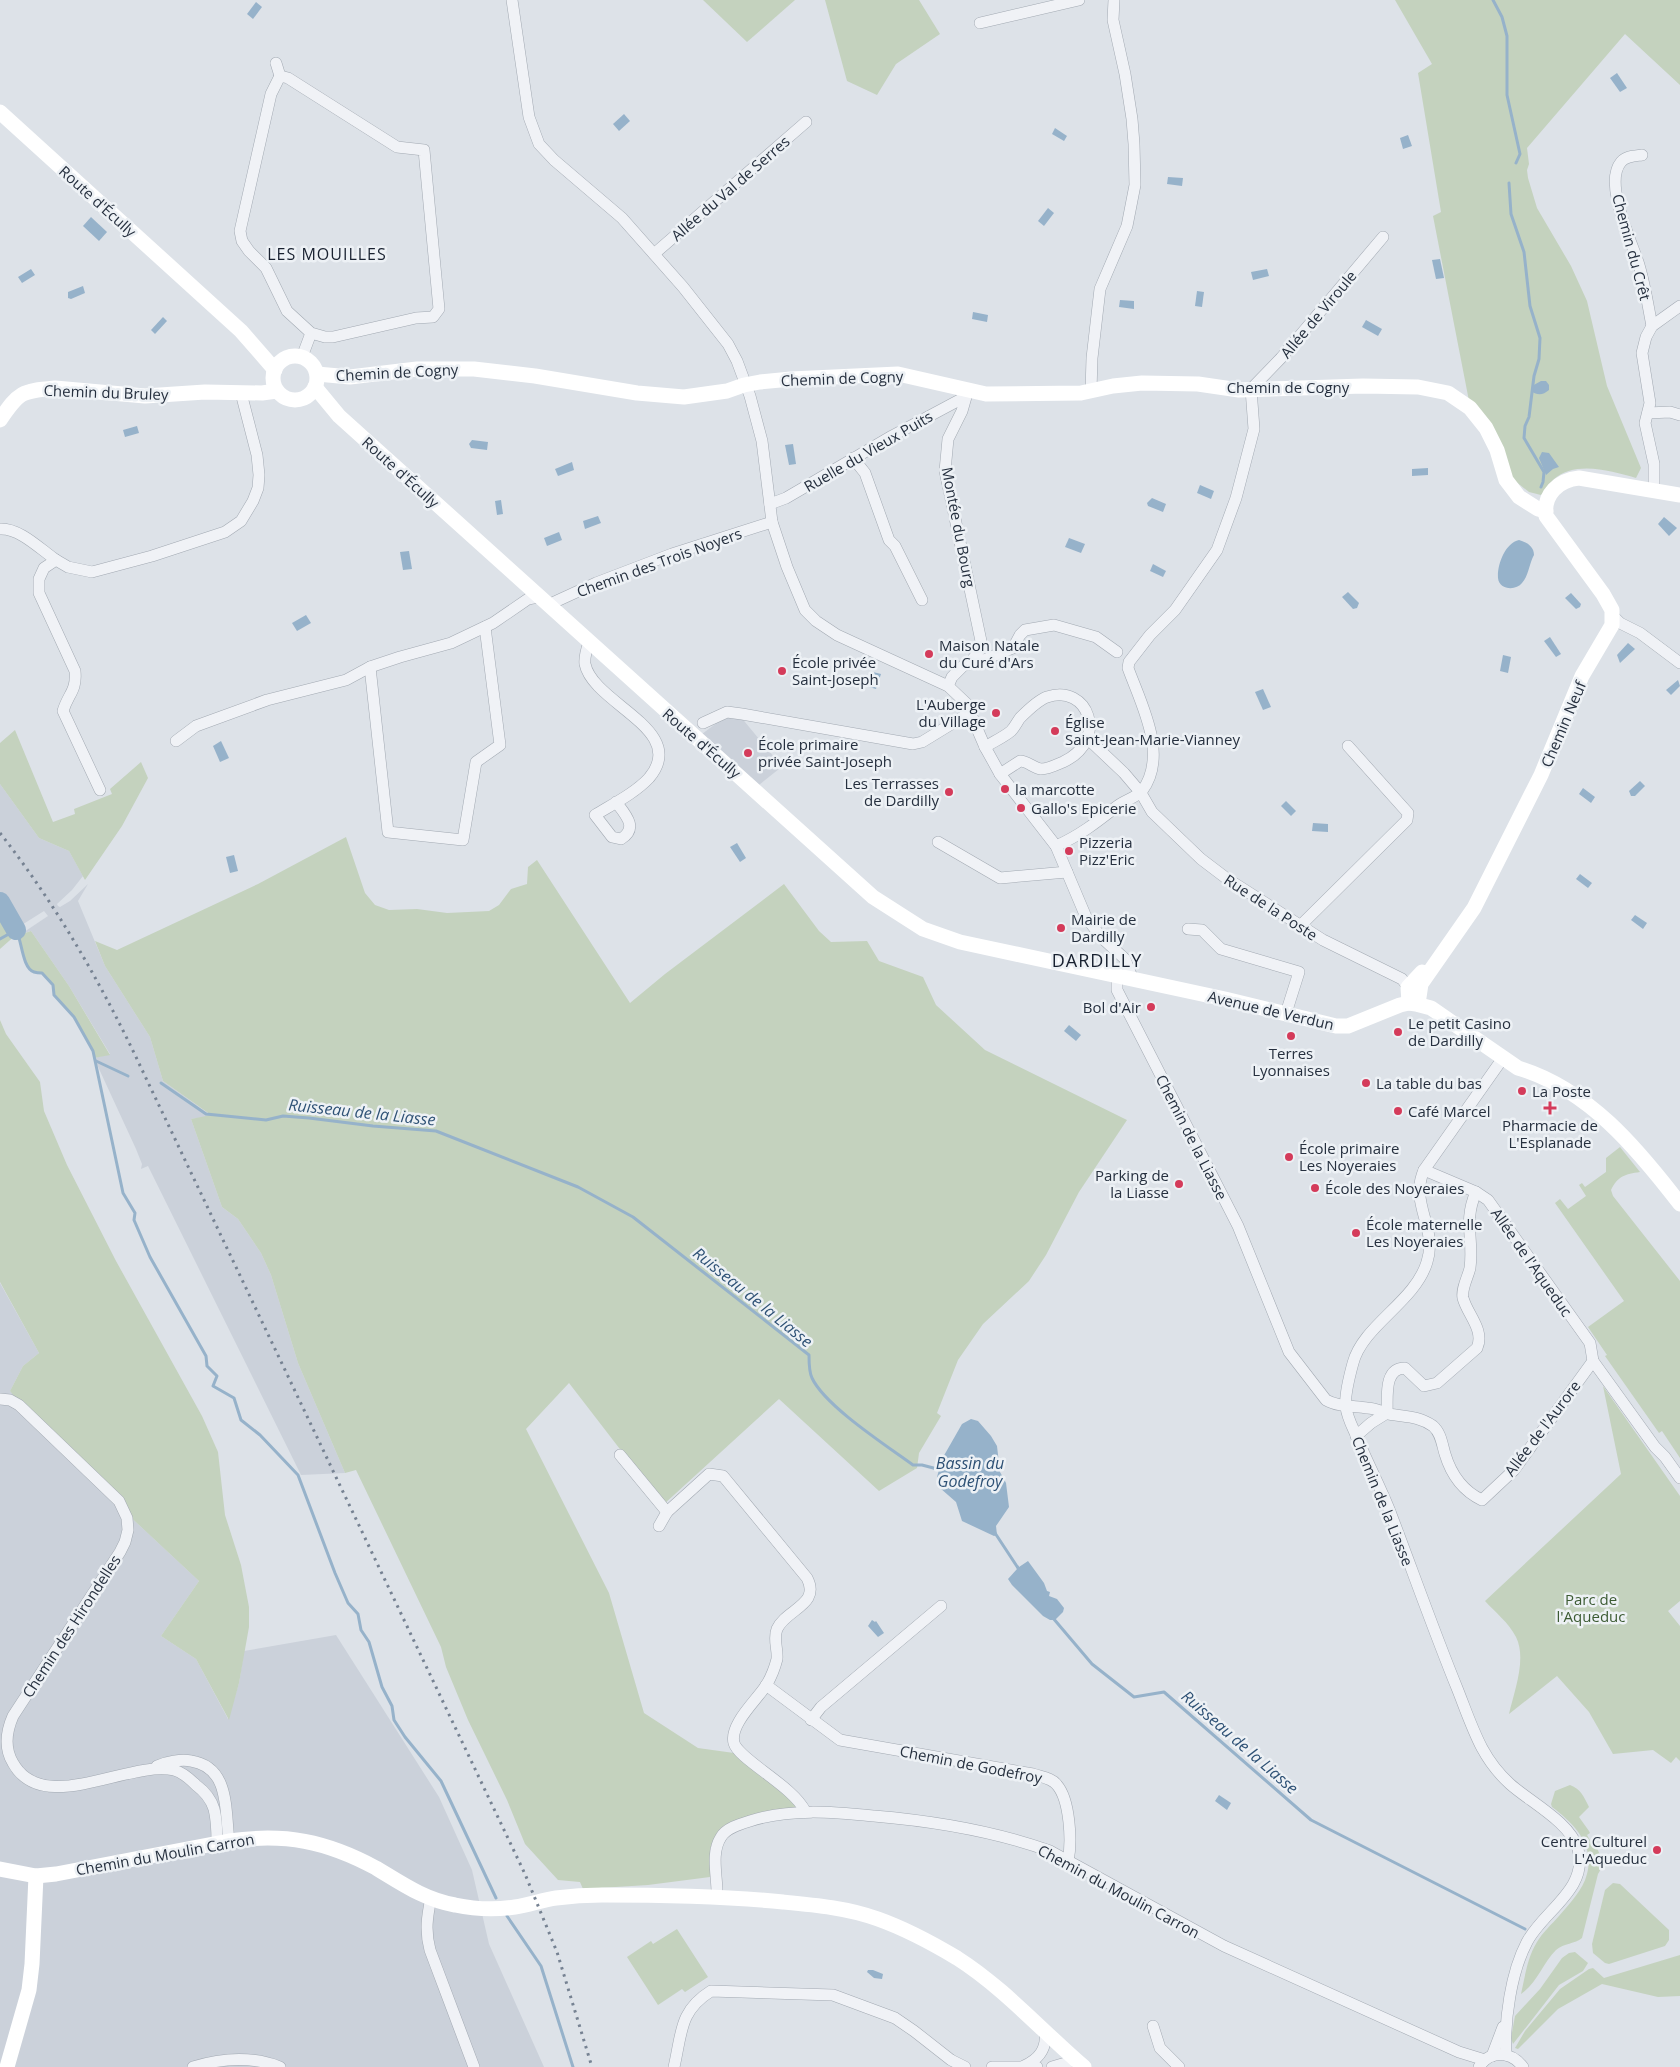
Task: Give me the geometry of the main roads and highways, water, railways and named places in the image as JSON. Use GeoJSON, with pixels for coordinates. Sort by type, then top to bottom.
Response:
{"type":"FeatureCollection","features":[{"type":"Feature","properties":{"kind":"water"},"geometry":{"type":"Polygon","coordinates":[[[256,2],[262,7],[253,19],[247,14],[256,2]]]}},
{"type":"Feature","properties":{"kind":"water"},"geometry":{"type":"Polygon","coordinates":[[[1617,73],[1627,88],[1620,92],[1610,78],[1617,73]]]}},
{"type":"Feature","properties":{"kind":"water"},"geometry":{"type":"Polygon","coordinates":[[[624,114],[630,121],[619,131],[613,124],[624,114]]]}},
{"type":"Feature","properties":{"kind":"water"},"geometry":{"type":"Polygon","coordinates":[[[1055,128],[1067,136],[1064,141],[1052,134],[1055,128]]]}},
{"type":"Feature","properties":{"kind":"water"},"geometry":{"type":"Polygon","coordinates":[[[1408,135],[1412,146],[1403,149],[1400,138],[1408,135]]]}},
{"type":"Feature","properties":{"kind":"water"},"geometry":{"type":"Polygon","coordinates":[[[1168,177],[1183,178],[1182,186],[1167,184],[1168,177]]]}},
{"type":"Feature","properties":{"kind":"water"},"geometry":{"type":"Polygon","coordinates":[[[1048,208],[1054,213],[1044,226],[1038,221],[1048,208]]]}},
{"type":"Feature","properties":{"kind":"water"},"geometry":{"type":"Polygon","coordinates":[[[91,217],[107,232],[99,241],[83,226],[91,217]]]}},
{"type":"Feature","properties":{"kind":"water"},"geometry":{"type":"Polygon","coordinates":[[[1440,259],[1444,278],[1436,279],[1432,260],[1440,259]]]}},
{"type":"Feature","properties":{"kind":"water"},"geometry":{"type":"Polygon","coordinates":[[[31,269],[35,275],[22,283],[18,277],[31,269]]]}},
{"type":"Feature","properties":{"kind":"water"},"geometry":{"type":"Polygon","coordinates":[[[1267,269],[1269,276],[1253,280],[1251,272],[1267,269]]]}},
{"type":"Feature","properties":{"kind":"water"},"geometry":{"type":"Polygon","coordinates":[[[83,286],[85,293],[71,299],[68,298],[68,292],[83,286]]]}},
{"type":"Feature","properties":{"kind":"water"},"geometry":{"type":"Polygon","coordinates":[[[1197,291],[1204,292],[1202,307],[1195,306],[1197,291]]]}},
{"type":"Feature","properties":{"kind":"water"},"geometry":{"type":"Polygon","coordinates":[[[1120,300],[1134,301],[1134,309],[1119,307],[1120,300]]]}},
{"type":"Feature","properties":{"kind":"water"},"geometry":{"type":"Polygon","coordinates":[[[973,312],[988,315],[987,322],[972,319],[973,312]]]}},
{"type":"Feature","properties":{"kind":"water"},"geometry":{"type":"Polygon","coordinates":[[[163,317],[167,321],[155,334],[151,330],[163,317]]]}},
{"type":"Feature","properties":{"kind":"water"},"geometry":{"type":"Polygon","coordinates":[[[1366,320],[1382,329],[1378,336],[1362,327],[1366,320]]]}},
{"type":"Feature","properties":{"kind":"water"},"geometry":{"type":"Polygon","coordinates":[[[1541,381],[1546,381],[1549,385],[1549,390],[1540,394],[1531,391],[1532,386],[1541,381]]]}},
{"type":"Feature","properties":{"kind":"water"},"geometry":{"type":"Polygon","coordinates":[[[137,426],[139,433],[125,437],[123,430],[137,426]]]}},
{"type":"Feature","properties":{"kind":"water"},"geometry":{"type":"Polygon","coordinates":[[[472,440],[488,442],[487,450],[471,448],[469,444],[472,440]]]}},
{"type":"Feature","properties":{"kind":"water"},"geometry":{"type":"Polygon","coordinates":[[[793,444],[796,464],[789,465],[785,445],[793,444]]]}},
{"type":"Feature","properties":{"kind":"water"},"geometry":{"type":"Polygon","coordinates":[[[1542,452],[1549,453],[1559,467],[1546,475],[1539,458],[1542,452]]]}},
{"type":"Feature","properties":{"kind":"water"},"geometry":{"type":"Polygon","coordinates":[[[572,462],[574,470],[558,476],[555,469],[572,462]]]}},
{"type":"Feature","properties":{"kind":"water"},"geometry":{"type":"Polygon","coordinates":[[[1428,468],[1428,475],[1412,476],[1412,469],[1428,468]]]}},
{"type":"Feature","properties":{"kind":"water"},"geometry":{"type":"Polygon","coordinates":[[[1200,485],[1214,491],[1211,499],[1197,493],[1200,485]]]}},
{"type":"Feature","properties":{"kind":"water"},"geometry":{"type":"Polygon","coordinates":[[[1152,498],[1166,504],[1163,512],[1148,506],[1147,503],[1152,498]]]}},
{"type":"Feature","properties":{"kind":"water"},"geometry":{"type":"Polygon","coordinates":[[[501,500],[503,514],[497,515],[495,501],[501,500]]]}},
{"type":"Feature","properties":{"kind":"water"},"geometry":{"type":"Polygon","coordinates":[[[598,516],[601,523],[585,529],[583,521],[598,516]]]}},
{"type":"Feature","properties":{"kind":"water"},"geometry":{"type":"Polygon","coordinates":[[[1664,517],[1677,528],[1669,536],[1658,524],[1664,517]]]}},
{"type":"Feature","properties":{"kind":"water"},"geometry":{"type":"Polygon","coordinates":[[[559,532],[562,540],[547,546],[544,538],[559,532]]]}},
{"type":"Feature","properties":{"kind":"water"},"geometry":{"type":"Polygon","coordinates":[[[1069,538],[1085,544],[1081,553],[1065,547],[1069,538]]]}},
{"type":"Feature","properties":{"kind":"water"},"geometry":{"type":"Polygon","coordinates":[[[1519,540],[1531,547],[1534,555],[1522,583],[1512,588],[1504,587],[1498,578],[1499,567],[1506,550],[1510,545],[1519,540]]]}},
{"type":"Feature","properties":{"kind":"water"},"geometry":{"type":"Polygon","coordinates":[[[409,551],[412,569],[403,570],[400,552],[409,551]]]}},
{"type":"Feature","properties":{"kind":"water"},"geometry":{"type":"Polygon","coordinates":[[[1153,564],[1166,571],[1163,577],[1150,571],[1153,564]]]}},
{"type":"Feature","properties":{"kind":"water"},"geometry":{"type":"Polygon","coordinates":[[[1348,592],[1359,603],[1357,608],[1353,609],[1342,597],[1348,592]]]}},
{"type":"Feature","properties":{"kind":"water"},"geometry":{"type":"Polygon","coordinates":[[[1571,593],[1581,604],[1576,609],[1565,598],[1571,593]]]}},
{"type":"Feature","properties":{"kind":"water"},"geometry":{"type":"Polygon","coordinates":[[[306,615],[311,623],[297,631],[292,623],[306,615]]]}},
{"type":"Feature","properties":{"kind":"water"},"geometry":{"type":"Polygon","coordinates":[[[1550,637],[1561,654],[1556,657],[1544,641],[1550,637]]]}},
{"type":"Feature","properties":{"kind":"water"},"geometry":{"type":"Polygon","coordinates":[[[1628,643],[1635,649],[1620,663],[1617,655],[1628,643]]]}},
{"type":"Feature","properties":{"kind":"water"},"geometry":{"type":"Polygon","coordinates":[[[1503,655],[1511,657],[1508,673],[1500,671],[1503,655]]]}},
{"type":"Feature","properties":{"kind":"water"},"geometry":{"type":"Polygon","coordinates":[[[873,672],[881,674],[876,689],[869,687],[873,672]]]}},
{"type":"Feature","properties":{"kind":"water"},"geometry":{"type":"Polygon","coordinates":[[[1678,680],[1680,686],[1671,695],[1666,690],[1678,680]]]}},
{"type":"Feature","properties":{"kind":"water"},"geometry":{"type":"Polygon","coordinates":[[[1263,689],[1271,707],[1263,710],[1255,692],[1263,689]]]}},
{"type":"Feature","properties":{"kind":"water"},"geometry":{"type":"Polygon","coordinates":[[[221,741],[229,758],[220,762],[213,746],[221,741]]]}},
{"type":"Feature","properties":{"kind":"water"},"geometry":{"type":"Polygon","coordinates":[[[1640,781],[1645,786],[1635,796],[1631,796],[1629,791],[1640,781]]]}},
{"type":"Feature","properties":{"kind":"water"},"geometry":{"type":"Polygon","coordinates":[[[1583,788],[1595,797],[1591,803],[1579,794],[1583,788]]]}},
{"type":"Feature","properties":{"kind":"water"},"geometry":{"type":"Polygon","coordinates":[[[1286,801],[1296,811],[1291,816],[1281,806],[1286,801]]]}},
{"type":"Feature","properties":{"kind":"water"},"geometry":{"type":"Polygon","coordinates":[[[1313,823],[1328,824],[1328,832],[1312,831],[1313,823]]]}},
{"type":"Feature","properties":{"kind":"water"},"geometry":{"type":"Polygon","coordinates":[[[737,843],[746,858],[740,862],[730,847],[737,843]]]}},
{"type":"Feature","properties":{"kind":"water"},"geometry":{"type":"Polygon","coordinates":[[[234,855],[238,871],[230,873],[226,857],[234,855]]]}},
{"type":"Feature","properties":{"kind":"water"},"geometry":{"type":"Polygon","coordinates":[[[1580,874],[1592,883],[1588,888],[1576,879],[1580,874]]]}},
{"type":"Feature","properties":{"kind":"water"},"geometry":{"type":"Polygon","coordinates":[[[1635,915],[1647,923],[1643,929],[1631,920],[1635,915]]]}},
{"type":"Feature","properties":{"kind":"water"},"geometry":{"type":"Polygon","coordinates":[[[1069,1025],[1081,1035],[1076,1041],[1064,1031],[1069,1025]]]}},
{"type":"Feature","properties":{"kind":"water","name":"Bassin du Godefroy"},"geometry":{"type":"Polygon","coordinates":[[[971,1419],[978,1421],[997,1446],[1000,1472],[1006,1483],[1009,1507],[996,1526],[997,1535],[994,1536],[962,1521],[956,1502],[940,1488],[937,1477],[942,1459],[962,1424],[971,1419]]]}},
{"type":"Feature","properties":{"kind":"water"},"geometry":{"type":"Polygon","coordinates":[[[1028,1561],[1044,1583],[1047,1591],[1050,1592],[1049,1596],[1057,1599],[1064,1608],[1063,1612],[1055,1620],[1050,1620],[1043,1616],[1008,1579],[1017,1569],[1018,1565],[1019,1567],[1028,1561]]]}},
{"type":"Feature","properties":{"kind":"water"},"geometry":{"type":"Polygon","coordinates":[[[872,1620],[876,1621],[884,1633],[878,1637],[868,1626],[872,1620]]]}},
{"type":"Feature","properties":{"kind":"water"},"geometry":{"type":"Polygon","coordinates":[[[1219,1795],[1231,1803],[1227,1810],[1215,1801],[1219,1795]]]}},
{"type":"Feature","properties":{"kind":"water"},"geometry":{"type":"Polygon","coordinates":[[[868,1970],[883,1974],[882,1979],[874,1978],[867,1972],[868,1970]]]}},
{"type":"Feature","properties":{"kind":"waterway"},"geometry":{"type":"LineString","coordinates":[[1493,0],[1502,17],[1507,36],[1507,95],[1520,154],[1516,163]]}},
{"type":"Feature","properties":{"kind":"waterway"},"geometry":{"type":"LineString","coordinates":[[1509,183],[1511,214],[1524,252],[1530,306],[1540,338],[1539,359],[1534,376],[1529,417],[1525,426],[1524,438],[1544,472],[1541,487]]}},
{"type":"Feature","properties":{"kind":"waterway"},"geometry":{"type":"LineString","coordinates":[[0,902],[16,930]]}},
{"type":"Feature","properties":{"kind":"waterway"},"geometry":{"type":"LineString","coordinates":[[0,939],[16,930],[27,965],[34,972],[42,973],[53,985],[54,995],[74,1017],[93,1051],[123,1193],[135,1213],[134,1220],[150,1257],[206,1356],[207,1366],[217,1376],[213,1386],[234,1398],[241,1420],[260,1435],[298,1475],[335,1573],[348,1603],[358,1614],[361,1630],[369,1642],[382,1687],[392,1706],[394,1720],[405,1737],[441,1781],[496,1898]]}},
{"type":"Feature","properties":{"kind":"waterway","name":"Ruisseau de la Liasse"},"geometry":{"type":"LineString","coordinates":[[96,1061],[128,1076]]}},
{"type":"Feature","properties":{"kind":"waterway","name":"Ruisseau de la Liasse"},"geometry":{"type":"LineString","coordinates":[[161,1083],[206,1114],[266,1120],[283,1116],[436,1131],[578,1187],[633,1217],[809,1355],[811,1376],[819,1389],[858,1425],[913,1465],[922,1465],[941,1470]]}},
{"type":"Feature","properties":{"kind":"waterway","name":"Ruisseau de la Liasse"},"geometry":{"type":"LineString","coordinates":[[995,1533],[1018,1568]]}},
{"type":"Feature","properties":{"kind":"waterway","name":"Ruisseau de la Liasse"},"geometry":{"type":"LineString","coordinates":[[1053,1618],[1092,1664],[1134,1697],[1164,1692],[1311,1820],[1525,1929]]}},
{"type":"Feature","properties":{"kind":"waterway"},"geometry":{"type":"LineString","coordinates":[[507,1916],[541,1966],[573,2067]]}},
{"type":"Feature","properties":{"kind":"railway"},"geometry":{"type":"LineString","coordinates":[[0,833],[39,886],[74,940],[135,1055],[525,1874],[557,1952],[592,2067]]}},
{"type":"Feature","properties":{"kind":"place","name":"Maison Natale du Curé d'Ars"},"geometry":{"type":"Point","coordinates":[929,654]}},
{"type":"Feature","properties":{"kind":"place","name":"École privée Saint-Joseph"},"geometry":{"type":"Point","coordinates":[782,671]}},
{"type":"Feature","properties":{"kind":"place","name":"L'Auberge du Village"},"geometry":{"type":"Point","coordinates":[996,713]}},
{"type":"Feature","properties":{"kind":"place","name":"Église Saint-Jean-Marie-Vianney"},"geometry":{"type":"Point","coordinates":[1055,731]}},
{"type":"Feature","properties":{"kind":"place","name":"École primaire privée Saint-Joseph"},"geometry":{"type":"Point","coordinates":[748,753]}},
{"type":"Feature","properties":{"kind":"place","name":"la marcotte"},"geometry":{"type":"Point","coordinates":[1005,789]}},
{"type":"Feature","properties":{"kind":"place","name":"Les Terrasses de Dardilly"},"geometry":{"type":"Point","coordinates":[949,792]}},
{"type":"Feature","properties":{"kind":"place","name":"Gallo's Epicerie"},"geometry":{"type":"Point","coordinates":[1021,808]}},
{"type":"Feature","properties":{"kind":"place","name":"Pizzeria Pizz'Eric"},"geometry":{"type":"Point","coordinates":[1069,851]}},
{"type":"Feature","properties":{"kind":"place","name":"Mairie de Dardilly"},"geometry":{"type":"Point","coordinates":[1061,928]}},
{"type":"Feature","properties":{"kind":"place","name":"Bol d'Air"},"geometry":{"type":"Point","coordinates":[1151,1007]}},
{"type":"Feature","properties":{"kind":"place","name":"Le petit Casino de Dardilly"},"geometry":{"type":"Point","coordinates":[1398,1032]}},
{"type":"Feature","properties":{"kind":"place","name":"Terres Lyonnaises"},"geometry":{"type":"Point","coordinates":[1291,1036]}},
{"type":"Feature","properties":{"kind":"place","name":"La table du bas"},"geometry":{"type":"Point","coordinates":[1366,1083]}},
{"type":"Feature","properties":{"kind":"place","name":"La Poste"},"geometry":{"type":"Point","coordinates":[1522,1091]}},
{"type":"Feature","properties":{"kind":"place","name":"Pharmacie de L'Esplanade"},"geometry":{"type":"Point","coordinates":[1550,1108]}},
{"type":"Feature","properties":{"kind":"place","name":"Café Marcel"},"geometry":{"type":"Point","coordinates":[1398,1111]}},
{"type":"Feature","properties":{"kind":"place","name":"École primaire Les Noyeraies"},"geometry":{"type":"Point","coordinates":[1289,1157]}},
{"type":"Feature","properties":{"kind":"place","name":"Parking de la Liasse"},"geometry":{"type":"Point","coordinates":[1179,1184]}},
{"type":"Feature","properties":{"kind":"place","name":"École des Noyeraies"},"geometry":{"type":"Point","coordinates":[1315,1188]}},
{"type":"Feature","properties":{"kind":"place","name":"École maternelle Les Noyeraies"},"geometry":{"type":"Point","coordinates":[1356,1233]}},
{"type":"Feature","properties":{"kind":"place","name":"Centre Culturel L'Aqueduc"},"geometry":{"type":"Point","coordinates":[1657,1850]}},
{"type":"Feature","properties":{"kind":"district","name":"LES MOUILLES"},"geometry":{"type":"Point","coordinates":[327,254]}},
{"type":"Feature","properties":{"kind":"district","name":"DARDILLY"},"geometry":{"type":"Point","coordinates":[1097,960]}},
{"type":"Feature","properties":{"kind":"park label","name":"Parc de l'Aqueduc"},"geometry":{"type":"Point","coordinates":[1591,1608]}}]}
